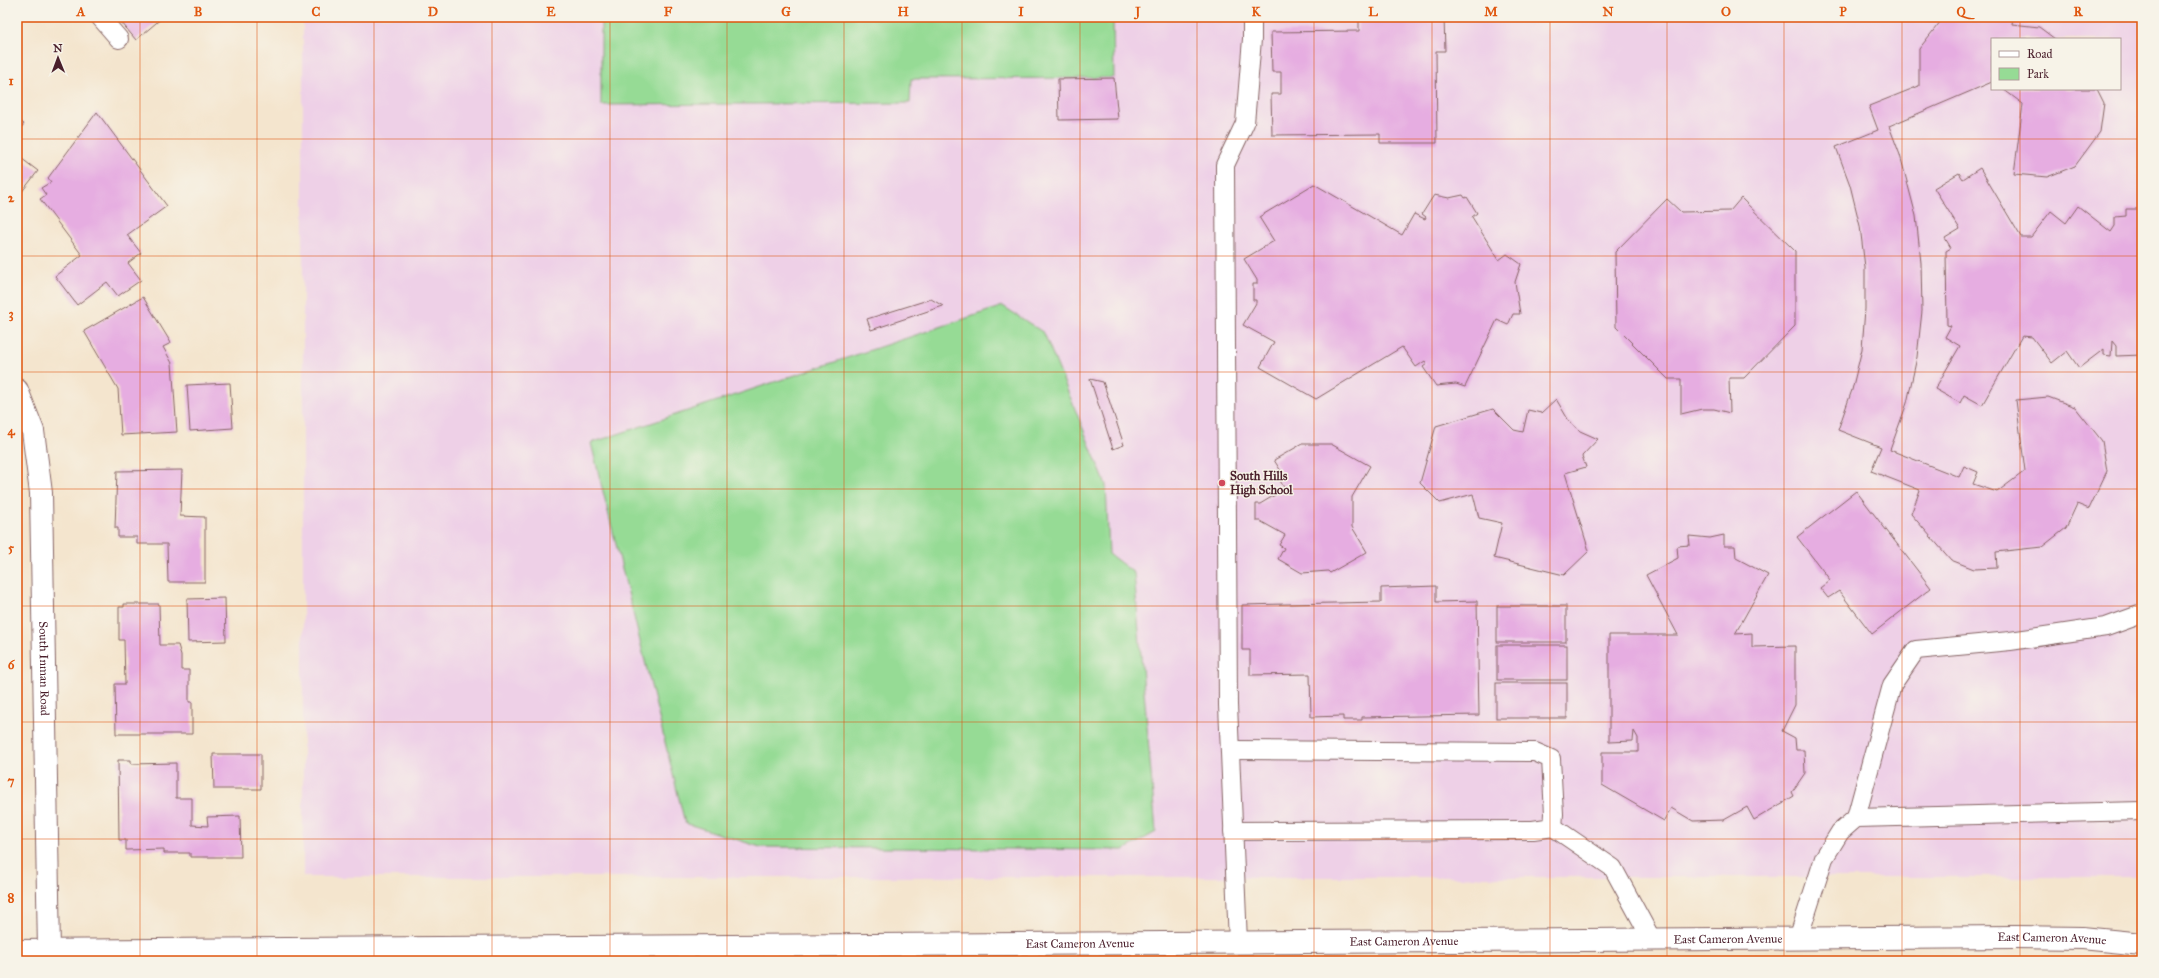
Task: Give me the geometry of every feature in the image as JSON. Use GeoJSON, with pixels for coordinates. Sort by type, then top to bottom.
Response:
{"type":"FeatureCollection","features":[{"type":"Feature","properties":{"kind":"main road","name":"South Inman Road"},"geometry":{"type":"LineString","coordinates":[[17,390],[33,431],[41,493],[49,951]]}},
{"type":"Feature","properties":{"kind":"main road","name":"East Cameron Avenue"},"geometry":{"type":"LineString","coordinates":[[17,951],[1238,942],[2067,938],[2142,944]]}},
{"type":"Feature","properties":{"kind":"lane"},"geometry":{"type":"LineString","coordinates":[[100,17],[119,39]]}},
{"type":"Feature","properties":{"kind":"lane"},"geometry":{"type":"LineString","coordinates":[[1238,942],[1228,697],[1225,165],[1245,123],[1252,39],[1252,17]]}},
{"type":"Feature","properties":{"kind":"lane"},"geometry":{"type":"LineString","coordinates":[[1798,939],[1824,858],[1840,832],[1856,818],[1892,685],[1916,650],[2010,641],[2106,627],[2142,614]]}},
{"type":"Feature","properties":{"kind":"lane"},"geometry":{"type":"LineString","coordinates":[[1230,750],[1534,752],[1551,759],[1554,814],[1553,827]]}},
{"type":"Feature","properties":{"kind":"lane"},"geometry":{"type":"LineString","coordinates":[[1856,818],[2142,811]]}},
{"type":"Feature","properties":{"kind":"lane"},"geometry":{"type":"LineString","coordinates":[[1233,831],[1533,830],[1553,827],[1613,868],[1652,940]]}},
{"type":"Feature","properties":{"kind":"shaded area","name":"South Hills High School"},"geometry":{"type":"Polygon","coordinates":[[[303,17],[2142,17],[2142,877],[303,877],[303,17]]]}},
{"type":"Feature","properties":{"kind":"green space"},"geometry":{"type":"Polygon","coordinates":[[[601,17],[1113,17],[1114,78],[911,79],[910,103],[601,105],[601,17]]]}},
{"type":"Feature","properties":{"kind":"green space"},"geometry":{"type":"Polygon","coordinates":[[[1003,306],[1044,333],[1106,485],[1109,554],[1134,573],[1156,832],[1124,850],[760,847],[685,823],[591,443],[1003,306]]]}},
{"type":"Feature","properties":{"kind":"building"},"geometry":{"type":"Polygon","coordinates":[[[117,17],[163,17],[136,40],[117,17]]]}},
{"type":"Feature","properties":{"kind":"building"},"geometry":{"type":"Polygon","coordinates":[[[1444,17],[1445,51],[1436,51],[1437,143],[1380,143],[1380,134],[1272,135],[1271,94],[1281,94],[1281,72],[1272,72],[1271,32],[1359,31],[1359,18],[1444,17]]]}},
{"type":"Feature","properties":{"kind":"building"},"geometry":{"type":"Polygon","coordinates":[[[1944,17],[2013,17],[2012,24],[2039,27],[2054,38],[1991,38],[1991,82],[1889,126],[1900,155],[1916,216],[1921,263],[1922,311],[1917,357],[1907,403],[1890,450],[1959,477],[1964,466],[1978,472],[1973,484],[1997,492],[2025,471],[2016,400],[2048,397],[2075,407],[2102,441],[2107,471],[2089,509],[2077,504],[2066,528],[2042,547],[1996,552],[1997,568],[1974,569],[1951,560],[1911,514],[1920,490],[1871,471],[1881,447],[1838,430],[1852,390],[1862,349],[1865,309],[1865,267],[1860,226],[1850,185],[1836,147],[1878,130],[1869,106],[1919,86],[1919,49],[1944,17]]]}},
{"type":"Feature","properties":{"kind":"building"},"geometry":{"type":"Polygon","coordinates":[[[1114,78],[1118,119],[1059,120],[1058,79],[1114,78]]]}},
{"type":"Feature","properties":{"kind":"building"},"geometry":{"type":"Polygon","coordinates":[[[2004,90],[2098,90],[2104,103],[2100,132],[2075,166],[2047,177],[2014,174],[2023,104],[2004,90]]]}},
{"type":"Feature","properties":{"kind":"building"},"geometry":{"type":"Polygon","coordinates":[[[97,112],[167,206],[127,235],[141,253],[128,263],[141,280],[118,296],[107,282],[77,305],[55,276],[82,255],[40,199],[46,195],[41,188],[51,182],[48,178],[97,112]]]}},
{"type":"Feature","properties":{"kind":"building"},"geometry":{"type":"Polygon","coordinates":[[[17,119],[24,124],[17,133],[17,119]]]}},
{"type":"Feature","properties":{"kind":"building"},"geometry":{"type":"Polygon","coordinates":[[[17,155],[38,171],[17,198],[17,155]]]}},
{"type":"Feature","properties":{"kind":"building"},"geometry":{"type":"Polygon","coordinates":[[[1980,168],[2021,237],[2031,237],[2051,211],[2066,223],[2078,206],[2111,232],[2115,226],[2115,217],[2126,216],[2126,209],[2142,209],[2142,355],[2116,356],[2116,346],[2112,341],[2111,356],[2104,355],[2104,349],[2079,368],[2067,351],[2052,363],[2032,337],[2022,336],[1982,405],[1964,395],[1960,403],[1935,389],[1960,346],[1945,337],[1951,326],[1947,325],[1946,251],[1951,248],[1945,238],[1960,229],[1934,188],[1959,173],[1963,179],[1980,168]]]}},
{"type":"Feature","properties":{"kind":"building"},"geometry":{"type":"Polygon","coordinates":[[[1314,184],[1402,235],[1414,214],[1425,219],[1426,217],[1422,214],[1434,195],[1449,198],[1463,195],[1465,198],[1467,197],[1477,213],[1472,217],[1499,260],[1507,254],[1521,264],[1515,282],[1520,314],[1513,314],[1508,325],[1497,320],[1465,387],[1456,384],[1436,386],[1423,367],[1427,364],[1425,361],[1416,367],[1402,347],[1316,399],[1260,367],[1274,342],[1243,325],[1256,303],[1256,300],[1253,300],[1253,284],[1257,284],[1257,280],[1244,259],[1274,241],[1259,217],[1314,184]]]}},
{"type":"Feature","properties":{"kind":"building"},"geometry":{"type":"Polygon","coordinates":[[[1741,198],[1795,251],[1795,326],[1744,378],[1729,378],[1730,413],[1714,409],[1702,409],[1681,414],[1681,379],[1668,379],[1616,327],[1615,252],[1667,199],[1681,212],[1730,211],[1741,198]]]}},
{"type":"Feature","properties":{"kind":"building"},"geometry":{"type":"Polygon","coordinates":[[[143,297],[171,343],[163,347],[172,363],[177,432],[121,435],[118,389],[84,331],[143,297]]]}},
{"type":"Feature","properties":{"kind":"building"},"geometry":{"type":"Polygon","coordinates":[[[931,299],[943,306],[871,330],[867,319],[931,299]]]}},
{"type":"Feature","properties":{"kind":"building"},"geometry":{"type":"Polygon","coordinates":[[[1090,379],[1103,382],[1124,445],[1113,449],[1090,379]]]}},
{"type":"Feature","properties":{"kind":"building"},"geometry":{"type":"Polygon","coordinates":[[[230,383],[233,428],[190,431],[187,385],[230,383]]]}},
{"type":"Feature","properties":{"kind":"building"},"geometry":{"type":"Polygon","coordinates":[[[1556,399],[1569,421],[1580,431],[1598,439],[1582,456],[1586,467],[1565,473],[1589,551],[1564,575],[1494,558],[1502,523],[1479,518],[1473,494],[1440,503],[1420,483],[1436,426],[1493,409],[1514,430],[1523,432],[1528,410],[1541,413],[1556,399]]]}},
{"type":"Feature","properties":{"kind":"building"},"geometry":{"type":"Polygon","coordinates":[[[1302,444],[1331,444],[1370,466],[1352,497],[1352,527],[1367,552],[1330,573],[1328,571],[1302,573],[1278,559],[1284,548],[1279,545],[1285,535],[1260,521],[1256,521],[1256,504],[1260,504],[1285,489],[1279,479],[1284,476],[1274,460],[1302,444]]]}},
{"type":"Feature","properties":{"kind":"building"},"geometry":{"type":"Polygon","coordinates":[[[182,470],[180,516],[205,517],[205,582],[168,582],[167,544],[137,544],[137,537],[118,537],[118,528],[115,528],[117,471],[182,470]]]}},
{"type":"Feature","properties":{"kind":"building"},"geometry":{"type":"Polygon","coordinates":[[[1856,491],[1931,588],[1872,634],[1839,591],[1828,598],[1820,588],[1830,580],[1797,537],[1856,491]]]}},
{"type":"Feature","properties":{"kind":"building"},"geometry":{"type":"Polygon","coordinates":[[[1724,535],[1724,546],[1735,546],[1736,558],[1768,575],[1735,634],[1752,633],[1752,647],[1795,646],[1795,705],[1782,731],[1795,738],[1796,750],[1804,750],[1805,773],[1792,792],[1794,796],[1754,820],[1747,807],[1724,820],[1693,821],[1671,808],[1664,821],[1602,785],[1602,752],[1638,752],[1638,738],[1634,731],[1633,741],[1609,742],[1609,635],[1678,635],[1646,575],[1678,558],[1677,546],[1690,545],[1689,536],[1710,538],[1724,535]]]}},
{"type":"Feature","properties":{"kind":"building"},"geometry":{"type":"Polygon","coordinates":[[[1436,586],[1436,602],[1477,601],[1479,715],[1362,717],[1362,720],[1343,720],[1343,716],[1311,717],[1310,674],[1250,675],[1250,650],[1242,650],[1242,605],[1381,602],[1381,588],[1436,586]]]}},
{"type":"Feature","properties":{"kind":"building"},"geometry":{"type":"Polygon","coordinates":[[[225,598],[226,641],[188,642],[187,599],[225,598]]]}},
{"type":"Feature","properties":{"kind":"building"},"geometry":{"type":"Polygon","coordinates":[[[124,604],[159,604],[160,645],[178,645],[181,655],[181,670],[189,670],[189,702],[192,702],[192,734],[116,734],[115,684],[125,684],[124,640],[119,640],[119,607],[124,607],[124,604]]]}},
{"type":"Feature","properties":{"kind":"building"},"geometry":{"type":"Polygon","coordinates":[[[1497,606],[1566,606],[1566,642],[1497,642],[1497,606]]]}},
{"type":"Feature","properties":{"kind":"building"},"geometry":{"type":"Polygon","coordinates":[[[1497,645],[1567,645],[1567,680],[1497,680],[1497,645]]]}},
{"type":"Feature","properties":{"kind":"building"},"geometry":{"type":"Polygon","coordinates":[[[1496,683],[1567,683],[1567,718],[1496,718],[1496,683]]]}},
{"type":"Feature","properties":{"kind":"building"},"geometry":{"type":"Polygon","coordinates":[[[213,754],[261,754],[261,789],[214,789],[213,754]]]}},
{"type":"Feature","properties":{"kind":"building"},"geometry":{"type":"Polygon","coordinates":[[[118,760],[131,760],[131,764],[176,763],[176,798],[192,798],[192,825],[208,826],[207,817],[240,816],[241,857],[190,857],[190,853],[164,853],[164,849],[126,850],[126,840],[119,840],[118,760]]]}},
{"type":"Feature","properties":{"kind":"place","name":"South Hills High School"},"geometry":{"type":"Point","coordinates":[1222,483]}}]}
